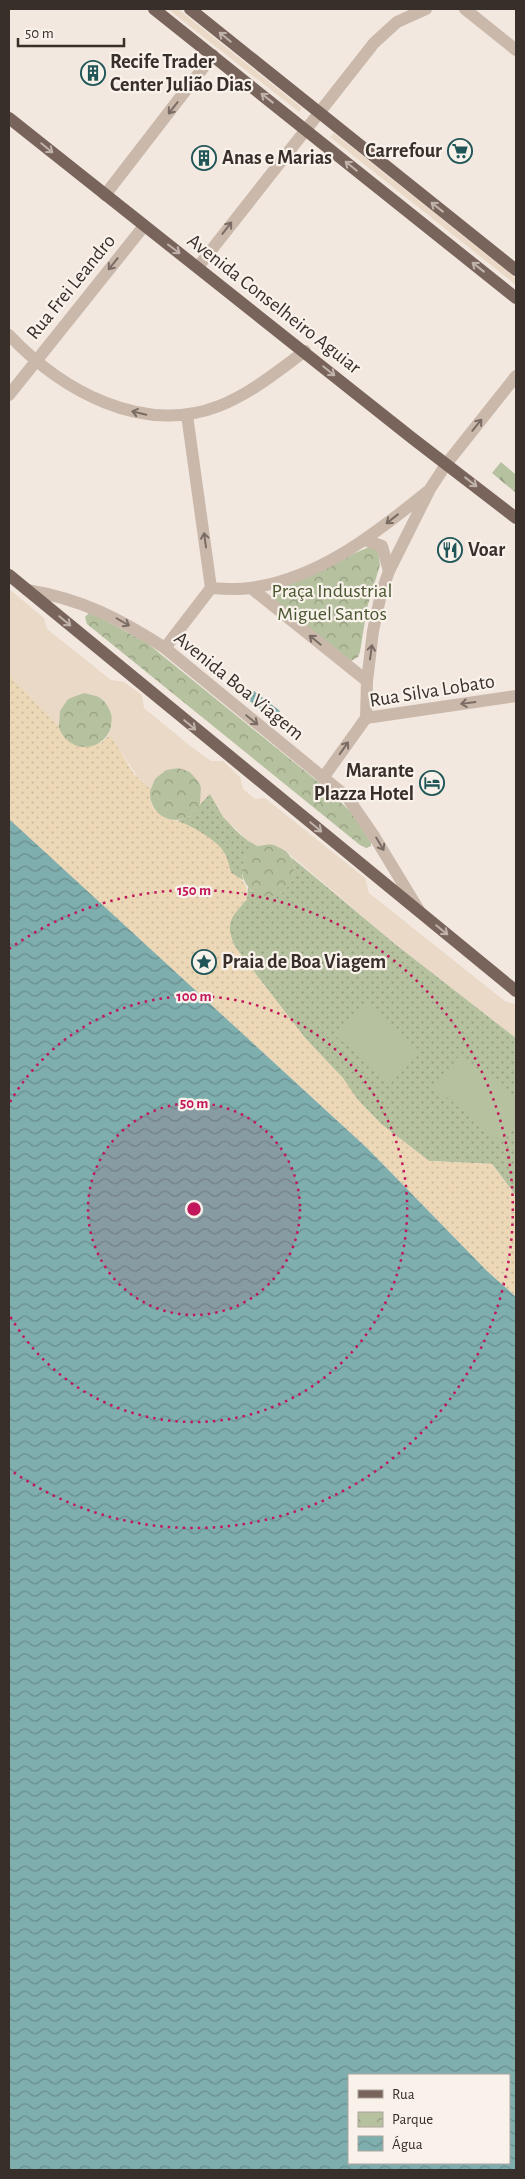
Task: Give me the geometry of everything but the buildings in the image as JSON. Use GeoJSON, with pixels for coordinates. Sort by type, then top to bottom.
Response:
{"type":"FeatureCollection","features":[{"type":"Feature","properties":{"kind":"main road"},"geometry":{"type":"LineString","coordinates":[[154,9],[516,298]]}},
{"type":"Feature","properties":{"kind":"main road"},"geometry":{"type":"LineString","coordinates":[[190,9],[516,270]]}},
{"type":"Feature","properties":{"kind":"main road","name":"Avenida Conselheiro Aguiar"},"geometry":{"type":"LineString","coordinates":[[9,118],[305,351],[412,438],[447,463],[516,518]]}},
{"type":"Feature","properties":{"kind":"main road","name":"Avenida Boa Viagem"},"geometry":{"type":"LineString","coordinates":[[9,575],[516,991]]}},
{"type":"Feature","properties":{"kind":"street"},"geometry":{"type":"LineString","coordinates":[[198,267],[318,111],[374,43],[397,22],[426,9]]}},
{"type":"Feature","properties":{"kind":"street"},"geometry":{"type":"LineString","coordinates":[[465,9],[516,50]]}},
{"type":"Feature","properties":{"kind":"street"},"geometry":{"type":"LineString","coordinates":[[105,195],[213,55]]}},
{"type":"Feature","properties":{"kind":"street","name":"Rua Frei Leandro"},"geometry":{"type":"LineString","coordinates":[[9,395],[144,226]]}},
{"type":"Feature","properties":{"kind":"street"},"geometry":{"type":"LineString","coordinates":[[9,336],[71,388],[115,407],[144,414],[174,417],[219,406],[248,392],[305,351]]}},
{"type":"Feature","properties":{"kind":"street"},"geometry":{"type":"LineString","coordinates":[[366,718],[367,681],[377,613],[389,571],[430,489],[447,463],[516,376]]}},
{"type":"Feature","properties":{"kind":"street"},"geometry":{"type":"LineString","coordinates":[[166,648],[211,588],[187,415]]}},
{"type":"Feature","properties":{"kind":"street"},"geometry":{"type":"LineString","coordinates":[[211,588],[251,588],[296,576],[365,540],[430,489]]}},
{"type":"Feature","properties":{"kind":"street"},"geometry":{"type":"LineString","coordinates":[[365,540],[382,546],[389,571]]}},
{"type":"Feature","properties":{"kind":"street"},"geometry":{"type":"LineString","coordinates":[[251,588],[367,681]]}},
{"type":"Feature","properties":{"kind":"street","name":"Avenida Boa Viagem"},"geometry":{"type":"LineString","coordinates":[[27,590],[56,595],[83,603],[120,620],[166,648],[347,797],[421,914]]}},
{"type":"Feature","properties":{"kind":"street","name":"Rua Silva Lobato"},"geometry":{"type":"LineString","coordinates":[[323,778],[366,718],[516,696]]}},
{"type":"Feature","properties":{"kind":"green space"},"geometry":{"type":"Polygon","coordinates":[[[501,462],[516,475],[516,493],[492,473],[501,462]]]}},
{"type":"Feature","properties":{"kind":"green space","name":"Praça Industrial Miguel Santos"},"geometry":{"type":"Polygon","coordinates":[[[369,547],[378,551],[380,565],[367,608],[360,652],[358,657],[351,661],[274,600],[273,594],[279,586],[369,547]]]}},
{"type":"Feature","properties":{"kind":"green space"},"geometry":{"type":"Polygon","coordinates":[[[90,612],[147,643],[327,789],[351,812],[371,842],[371,846],[366,848],[360,845],[87,624],[85,617],[90,612]]]}},
{"type":"Feature","properties":{"kind":"green space"},"geometry":{"type":"Polygon","coordinates":[[[80,693],[90,693],[100,697],[108,705],[112,720],[108,735],[100,743],[90,747],[80,747],[70,743],[62,735],[58,725],[58,715],[62,705],[70,697],[80,693]]]}},
{"type":"Feature","properties":{"kind":"green space"},"geometry":{"type":"Polygon","coordinates":[[[171,768],[181,768],[190,772],[198,780],[202,794],[198,808],[190,816],[181,820],[171,820],[162,816],[154,808],[150,799],[150,789],[154,780],[162,772],[171,768]]]}},
{"type":"Feature","properties":{"kind":"green space"},"geometry":{"type":"Polygon","coordinates":[[[210,793],[230,824],[242,836],[258,846],[250,852],[243,864],[243,880],[231,873],[223,853],[217,846],[196,831],[177,821],[189,817],[210,793]]]}},
{"type":"Feature","properties":{"kind":"green space"},"geometry":{"type":"Polygon","coordinates":[[[263,844],[273,844],[287,851],[294,865],[294,875],[287,889],[273,896],[263,896],[253,892],[246,885],[242,875],[242,865],[246,855],[253,848],[263,844]]]}},
{"type":"Feature","properties":{"kind":"green space"},"geometry":{"type":"Polygon","coordinates":[[[291,857],[394,943],[516,1038],[516,1196],[492,1164],[429,1161],[381,1124],[305,1038],[235,947],[230,932],[230,921],[247,899],[248,887],[253,892],[281,893],[293,877],[294,868],[291,857]]]}},
{"type":"Feature","properties":{"kind":"green space"},"geometry":{"type":"Polygon","coordinates":[[[366,1004],[419,1050],[391,1083],[337,1037],[366,1004]]]}},
{"type":"Feature","properties":{"kind":"green space"},"geometry":{"type":"Polygon","coordinates":[[[460,1055],[516,1100],[516,1124],[502,1142],[434,1087],[460,1055]]]}},
{"type":"Feature","properties":{"kind":"sand","name":"Praia de Boa Viagem"},"geometry":{"type":"Polygon","coordinates":[[[9,675],[59,726],[62,734],[101,743],[107,737],[112,737],[134,774],[151,789],[151,802],[156,811],[165,817],[194,828],[221,848],[229,863],[231,873],[242,880],[247,890],[247,899],[231,921],[230,932],[235,947],[305,1038],[343,1078],[357,1099],[381,1124],[429,1161],[492,1164],[516,1196],[516,1297],[487,1271],[367,1148],[9,820],[9,675]]]}},
{"type":"Feature","properties":{"kind":"shaded area"},"geometry":{"type":"Polygon","coordinates":[[[168,9],[178,9],[302,108],[299,112],[168,9]]]}},
{"type":"Feature","properties":{"kind":"shaded area"},"geometry":{"type":"Polygon","coordinates":[[[334,133],[516,278],[516,285],[330,137],[334,133]]]}},
{"type":"Feature","properties":{"kind":"shaded area"},"geometry":{"type":"Polygon","coordinates":[[[9,589],[44,618],[47,629],[111,680],[124,682],[142,695],[144,708],[189,745],[211,761],[223,761],[240,777],[243,789],[255,799],[265,798],[365,878],[369,893],[506,1002],[516,1004],[516,1038],[394,943],[286,851],[272,844],[258,846],[248,841],[223,817],[210,794],[200,804],[201,785],[190,772],[179,768],[166,770],[155,779],[151,789],[141,782],[112,737],[107,737],[111,729],[112,715],[106,703],[100,697],[84,693],[68,699],[60,711],[59,726],[9,675],[9,589]]]}},
{"type":"Feature","properties":{"kind":"water"},"geometry":{"type":"Polygon","coordinates":[[[254,691],[280,711],[277,716],[289,725],[286,729],[247,699],[254,691]]]}},
{"type":"Feature","properties":{"kind":"water"},"geometry":{"type":"Polygon","coordinates":[[[9,819],[367,1148],[487,1271],[516,1297],[516,2170],[9,2170],[9,819]]]}},
{"type":"Feature","properties":{"kind":"place","name":"Recife Trader Center Julião Dias"},"geometry":{"type":"Point","coordinates":[93,73]}},
{"type":"Feature","properties":{"kind":"place","name":"Carrefour"},"geometry":{"type":"Point","coordinates":[460,151]}},
{"type":"Feature","properties":{"kind":"place","name":"Anas e Marias"},"geometry":{"type":"Point","coordinates":[204,158]}},
{"type":"Feature","properties":{"kind":"place","name":"Voar"},"geometry":{"type":"Point","coordinates":[450,550]}},
{"type":"Feature","properties":{"kind":"place","name":"Marante Plazza Hotel"},"geometry":{"type":"Point","coordinates":[432,783]}},
{"type":"Feature","properties":{"kind":"place","name":"Praia de Boa Viagem"},"geometry":{"type":"Point","coordinates":[204,962]}}]}
